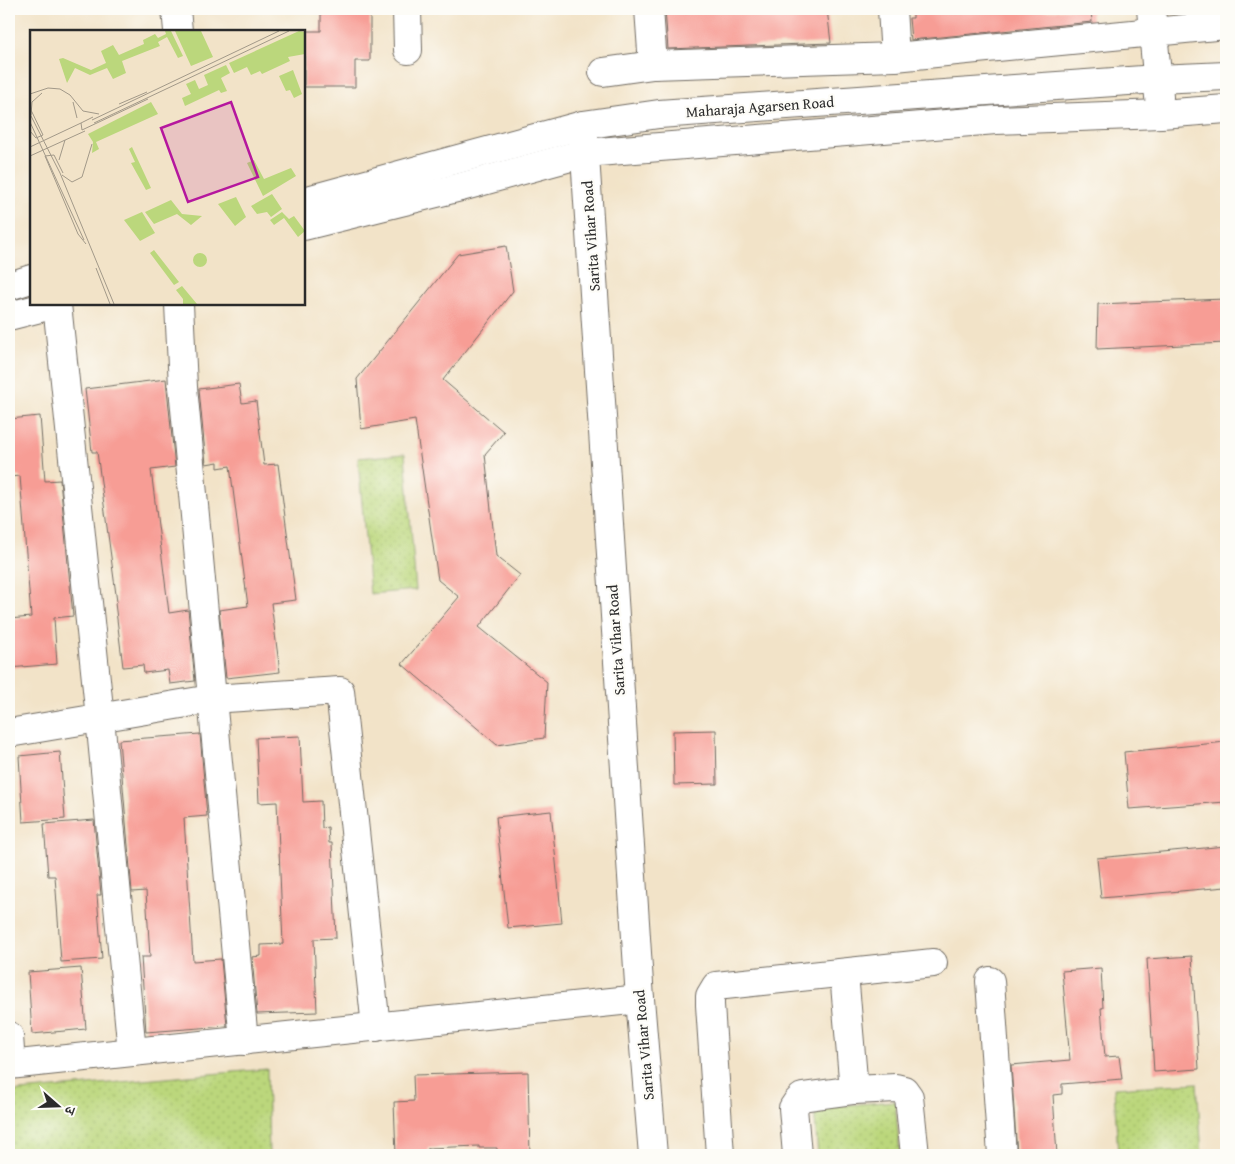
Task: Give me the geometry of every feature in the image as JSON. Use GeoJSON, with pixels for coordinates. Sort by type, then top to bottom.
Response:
{"type":"FeatureCollection","features":[{"type":"Feature","properties":{"kind":"street"},"geometry":{"type":"LineString","coordinates":[[176,9],[178,30]]}},
{"type":"Feature","properties":{"kind":"street"},"geometry":{"type":"LineString","coordinates":[[407,9],[408,50]]}},
{"type":"Feature","properties":{"kind":"street"},"geometry":{"type":"LineString","coordinates":[[649,9],[653,65]]}},
{"type":"Feature","properties":{"kind":"street"},"geometry":{"type":"LineString","coordinates":[[892,9],[895,57]]}},
{"type":"Feature","properties":{"kind":"street"},"geometry":{"type":"LineString","coordinates":[[603,72],[653,65],[895,57],[1151,20],[1226,24]]}},
{"type":"Feature","properties":{"kind":"street"},"geometry":{"type":"LineString","coordinates":[[1151,20],[1160,114]]}},
{"type":"Feature","properties":{"kind":"street","name":"Maharaja Agarsen Road"},"geometry":{"type":"LineString","coordinates":[[305,201],[583,125],[659,114],[1157,79],[1226,76]]}},
{"type":"Feature","properties":{"kind":"street","name":"Maharaja Agarsen Road"},"geometry":{"type":"LineString","coordinates":[[305,226],[461,187],[585,153],[996,120],[1160,114],[1226,109]]}},
{"type":"Feature","properties":{"kind":"street","name":"Sarita Vihar Road"},"geometry":{"type":"LineString","coordinates":[[583,125],[640,999],[653,1155]]}},
{"type":"Feature","properties":{"kind":"street"},"geometry":{"type":"LineString","coordinates":[[9,286],[30,279]]}},
{"type":"Feature","properties":{"kind":"street"},"geometry":{"type":"LineString","coordinates":[[9,316],[52,305]]}},
{"type":"Feature","properties":{"kind":"street"},"geometry":{"type":"LineString","coordinates":[[56,305],[100,718],[132,1052]]}},
{"type":"Feature","properties":{"kind":"street"},"geometry":{"type":"LineString","coordinates":[[179,305],[183,388],[244,1041]]}},
{"type":"Feature","properties":{"kind":"street"},"geometry":{"type":"LineString","coordinates":[[9,733],[211,699],[340,691],[376,1027]]}},
{"type":"Feature","properties":{"kind":"street"},"geometry":{"type":"LineString","coordinates":[[720,1155],[710,1005],[712,991],[716,986],[933,963]]}},
{"type":"Feature","properties":{"kind":"street"},"geometry":{"type":"LineString","coordinates":[[844,972],[854,1090]]}},
{"type":"Feature","properties":{"kind":"street"},"geometry":{"type":"LineString","coordinates":[[990,981],[1002,1155]]}},
{"type":"Feature","properties":{"kind":"street"},"geometry":{"type":"LineString","coordinates":[[9,1036],[10,1065],[640,999]]}},
{"type":"Feature","properties":{"kind":"street"},"geometry":{"type":"LineString","coordinates":[[798,1155],[793,1108],[802,1097],[854,1090],[896,1088],[904,1090],[910,1097],[915,1155]]}},
{"type":"Feature","properties":{"kind":"green space"},"geometry":{"type":"Polygon","coordinates":[[[405,454],[416,590],[370,594],[358,458],[405,454]]]}},
{"type":"Feature","properties":{"kind":"green space"},"geometry":{"type":"Polygon","coordinates":[[[267,1069],[269,1155],[9,1155],[9,1092],[267,1069]]]}},
{"type":"Feature","properties":{"kind":"green space"},"geometry":{"type":"Polygon","coordinates":[[[1197,1083],[1202,1155],[1118,1155],[1114,1088],[1197,1083]]]}},
{"type":"Feature","properties":{"kind":"green space"},"geometry":{"type":"Polygon","coordinates":[[[895,1101],[900,1155],[818,1155],[814,1108],[895,1101]]]}},
{"type":"Feature","properties":{"kind":"building"},"geometry":{"type":"Polygon","coordinates":[[[321,9],[370,9],[370,61],[355,61],[355,87],[305,87],[305,31],[321,31],[321,9]]]}},
{"type":"Feature","properties":{"kind":"building"},"geometry":{"type":"Polygon","coordinates":[[[665,9],[827,9],[831,43],[668,49],[665,9]]]}},
{"type":"Feature","properties":{"kind":"building"},"geometry":{"type":"Polygon","coordinates":[[[913,9],[1036,9],[1036,12],[1091,9],[1092,22],[911,40],[909,18],[913,18],[913,9]]]}},
{"type":"Feature","properties":{"kind":"building"},"geometry":{"type":"Polygon","coordinates":[[[506,246],[513,291],[443,380],[504,432],[485,454],[496,556],[520,575],[479,627],[547,682],[544,738],[497,745],[402,664],[459,597],[438,580],[415,420],[361,429],[357,379],[458,254],[506,246]]]}},
{"type":"Feature","properties":{"kind":"building"},"geometry":{"type":"Polygon","coordinates":[[[1225,299],[1226,343],[1097,349],[1098,304],[1225,299]]]}},
{"type":"Feature","properties":{"kind":"building"},"geometry":{"type":"Polygon","coordinates":[[[166,379],[175,467],[151,470],[169,613],[188,610],[195,681],[170,684],[168,670],[144,673],[143,665],[123,667],[115,603],[117,602],[97,452],[92,452],[85,389],[166,379]]]}},
{"type":"Feature","properties":{"kind":"building"},"geometry":{"type":"Polygon","coordinates":[[[239,384],[242,403],[256,401],[264,465],[278,464],[296,600],[271,603],[280,672],[226,678],[219,610],[248,606],[230,466],[218,468],[218,462],[206,464],[199,389],[239,384]]]}},
{"type":"Feature","properties":{"kind":"building"},"geometry":{"type":"Polygon","coordinates":[[[40,416],[45,481],[60,480],[73,616],[54,618],[57,664],[9,668],[9,619],[31,617],[20,476],[9,477],[9,419],[40,416]]]}},
{"type":"Feature","properties":{"kind":"building"},"geometry":{"type":"Polygon","coordinates":[[[716,730],[717,784],[674,785],[673,731],[716,730]]]}},
{"type":"Feature","properties":{"kind":"building"},"geometry":{"type":"Polygon","coordinates":[[[200,734],[207,816],[184,818],[193,961],[221,959],[227,1026],[146,1032],[141,957],[150,957],[146,891],[132,892],[119,740],[200,734]]]}},
{"type":"Feature","properties":{"kind":"building"},"geometry":{"type":"Polygon","coordinates":[[[300,736],[303,802],[321,801],[322,828],[328,827],[329,843],[332,843],[336,938],[314,939],[317,1012],[257,1014],[252,957],[261,956],[261,945],[283,944],[277,802],[259,803],[256,738],[300,736]]]}},
{"type":"Feature","properties":{"kind":"building"},"geometry":{"type":"Polygon","coordinates":[[[1226,742],[1226,802],[1129,809],[1124,752],[1226,742]]]}},
{"type":"Feature","properties":{"kind":"building"},"geometry":{"type":"Polygon","coordinates":[[[60,752],[65,819],[23,822],[19,756],[60,752]]]}},
{"type":"Feature","properties":{"kind":"building"},"geometry":{"type":"Polygon","coordinates":[[[551,811],[562,923],[508,928],[496,817],[551,811]]]}},
{"type":"Feature","properties":{"kind":"building"},"geometry":{"type":"Polygon","coordinates":[[[94,820],[101,895],[97,895],[102,959],[61,962],[55,876],[48,876],[44,824],[94,820]]]}},
{"type":"Feature","properties":{"kind":"building"},"geometry":{"type":"Polygon","coordinates":[[[1226,846],[1226,887],[1101,898],[1097,858],[1226,846]]]}},
{"type":"Feature","properties":{"kind":"building"},"geometry":{"type":"Polygon","coordinates":[[[1192,956],[1199,1069],[1154,1072],[1147,959],[1192,956]]]}},
{"type":"Feature","properties":{"kind":"building"},"geometry":{"type":"Polygon","coordinates":[[[81,968],[86,1029],[32,1034],[28,972],[81,968]]]}},
{"type":"Feature","properties":{"kind":"building"},"geometry":{"type":"Polygon","coordinates":[[[1101,968],[1103,1008],[1101,1008],[1105,1057],[1119,1056],[1122,1079],[1062,1084],[1062,1094],[1053,1095],[1057,1155],[1017,1155],[1011,1065],[1070,1060],[1062,971],[1101,968]]]}},
{"type":"Feature","properties":{"kind":"building"},"geometry":{"type":"Polygon","coordinates":[[[528,1072],[530,1155],[497,1155],[497,1148],[479,1148],[479,1146],[428,1148],[428,1155],[396,1155],[394,1102],[414,1101],[413,1075],[528,1072]]]}}]}
